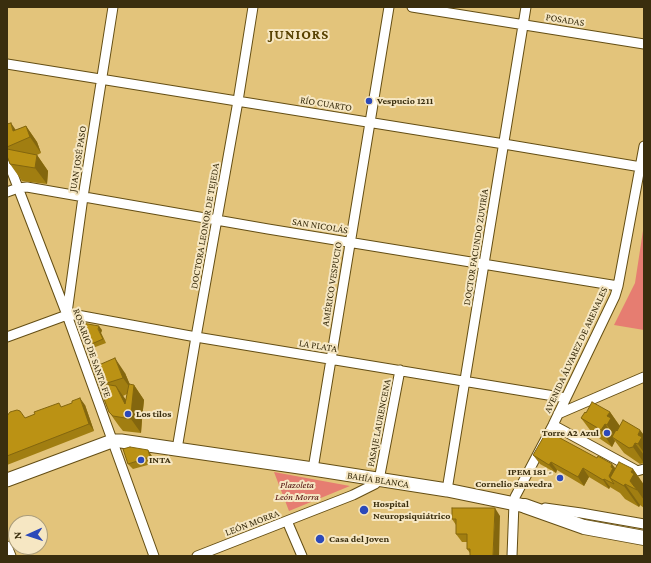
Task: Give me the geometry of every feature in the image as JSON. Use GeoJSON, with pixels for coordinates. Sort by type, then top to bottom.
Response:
{"type":"FeatureCollection","features":[{"type":"Feature","properties":{"kind":"main road"},"geometry":{"type":"LineString","coordinates":[[519,505],[584,527],[644,538]]}},
{"type":"Feature","properties":{"kind":"street","name":"JUAN JOSÉ PASO"},"geometry":{"type":"LineString","coordinates":[[66,315],[113,7]]}},
{"type":"Feature","properties":{"kind":"street","name":"DOCTORA LEONOR DE TEJEDA"},"geometry":{"type":"LineString","coordinates":[[177,449],[253,7]]}},
{"type":"Feature","properties":{"kind":"street","name":"AMÉRICO VESPUCIO"},"geometry":{"type":"LineString","coordinates":[[313,469],[389,7]]}},
{"type":"Feature","properties":{"kind":"street","name":"POSADAS"},"geometry":{"type":"LineString","coordinates":[[412,7],[644,44]]}},
{"type":"Feature","properties":{"kind":"street","name":"DOCTOR FACUNDO ZUVIRÍA"},"geometry":{"type":"LineString","coordinates":[[447,490],[526,7]]}},
{"type":"Feature","properties":{"kind":"street","name":"RÍO CUARTO"},"geometry":{"type":"LineString","coordinates":[[7,64],[641,167]]}},
{"type":"Feature","properties":{"kind":"street","name":"AVENIDA ÁLVAREZ DE ARENALES"},"geometry":{"type":"LineString","coordinates":[[512,556],[519,505],[515,497],[553,425],[615,296],[644,146]]}},
{"type":"Feature","properties":{"kind":"street","name":"ROSARIO DE SANTA FE"},"geometry":{"type":"LineString","coordinates":[[7,159],[154,556]]}},
{"type":"Feature","properties":{"kind":"street","name":"SAN NICOLÁS"},"geometry":{"type":"LineString","coordinates":[[18,188],[27,188],[83,197],[618,286]]}},
{"type":"Feature","properties":{"kind":"street"},"geometry":{"type":"LineString","coordinates":[[7,192],[18,188]]}},
{"type":"Feature","properties":{"kind":"street"},"geometry":{"type":"LineString","coordinates":[[7,337],[66,315]]}},
{"type":"Feature","properties":{"kind":"street","name":"LA PLATA"},"geometry":{"type":"LineString","coordinates":[[66,315],[83,316],[331,360],[566,398]]}},
{"type":"Feature","properties":{"kind":"street","name":"PASAJE LAURENCENA"},"geometry":{"type":"LineString","coordinates":[[379,480],[400,370]]}},
{"type":"Feature","properties":{"kind":"street"},"geometry":{"type":"LineString","coordinates":[[558,414],[644,377]]}},
{"type":"Feature","properties":{"kind":"street"},"geometry":{"type":"LineString","coordinates":[[553,425],[637,471],[644,470]]}},
{"type":"Feature","properties":{"kind":"street"},"geometry":{"type":"LineString","coordinates":[[7,480],[112,441]]}},
{"type":"Feature","properties":{"kind":"street","name":"BAHÍA BLANCA"},"geometry":{"type":"LineString","coordinates":[[112,441],[121,441],[313,469],[447,490],[519,505],[581,512],[644,524]]}},
{"type":"Feature","properties":{"kind":"street","name":"LEÓN MORRA"},"geometry":{"type":"LineString","coordinates":[[197,556],[361,491],[375,484],[379,480]]}},
{"type":"Feature","properties":{"kind":"street"},"geometry":{"type":"LineString","coordinates":[[287,521],[302,556]]}},
{"type":"Feature","properties":{"kind":"street"},"geometry":{"type":"LineString","coordinates":[[7,546],[11,556]]}},
{"type":"Feature","properties":{"kind":"green space"},"geometry":{"type":"Polygon","coordinates":[[[644,224],[644,330],[614,325],[635,283],[644,224]]]}},
{"type":"Feature","properties":{"kind":"green space","name":"Plazoleta León Morra"},"geometry":{"type":"Polygon","coordinates":[[[274,472],[350,486],[289,511],[274,472]]]}},
{"type":"Feature","properties":{"kind":"building"},"geometry":{"type":"Polygon","coordinates":[[[11,123],[13,131],[26,126],[30,137],[7,147],[7,124],[11,123]]]}},
{"type":"Feature","properties":{"kind":"building"},"geometry":{"type":"Polygon","coordinates":[[[7,149],[37,155],[35,168],[10,164],[7,156],[7,149]]]}},
{"type":"Feature","properties":{"kind":"building"},"geometry":{"type":"Polygon","coordinates":[[[82,323],[99,326],[98,329],[103,339],[87,346],[80,327],[82,323]]]}},
{"type":"Feature","properties":{"kind":"building"},"geometry":{"type":"Polygon","coordinates":[[[115,358],[123,378],[104,384],[116,386],[125,404],[129,384],[134,385],[131,419],[113,416],[109,412],[92,368],[115,358]]]}},
{"type":"Feature","properties":{"kind":"building"},"geometry":{"type":"Polygon","coordinates":[[[80,398],[89,424],[7,456],[7,416],[10,412],[17,410],[20,411],[25,418],[35,414],[34,412],[59,403],[61,407],[80,398]]]}},
{"type":"Feature","properties":{"kind":"building"},"geometry":{"type":"Polygon","coordinates":[[[592,402],[610,412],[607,416],[611,418],[607,425],[605,424],[601,430],[581,418],[585,412],[586,413],[592,402]]]}},
{"type":"Feature","properties":{"kind":"building"},"geometry":{"type":"Polygon","coordinates":[[[623,420],[640,430],[638,435],[642,437],[638,444],[635,443],[633,447],[629,448],[612,437],[623,420]]]}},
{"type":"Feature","properties":{"kind":"building"},"geometry":{"type":"Polygon","coordinates":[[[547,431],[597,458],[598,456],[612,464],[611,467],[613,468],[609,476],[614,484],[604,479],[603,480],[583,468],[578,477],[551,462],[549,465],[533,455],[547,431]]]}},
{"type":"Feature","properties":{"kind":"building"},"geometry":{"type":"Polygon","coordinates":[[[130,447],[148,450],[150,457],[128,464],[123,449],[130,447]]]}},
{"type":"Feature","properties":{"kind":"building"},"geometry":{"type":"Polygon","coordinates":[[[619,462],[633,469],[631,472],[634,474],[630,481],[637,490],[625,484],[624,486],[610,478],[619,462]]]}},
{"type":"Feature","properties":{"kind":"building"},"geometry":{"type":"Polygon","coordinates":[[[452,508],[495,508],[493,556],[470,556],[470,549],[467,549],[467,534],[456,534],[456,519],[452,519],[452,508]]]}},
{"type":"Feature","properties":{"kind":"place","name":"Vespucio 1211"},"geometry":{"type":"Point","coordinates":[369,101]}},
{"type":"Feature","properties":{"kind":"place","name":"Los tilos"},"geometry":{"type":"Point","coordinates":[128,414]}},
{"type":"Feature","properties":{"kind":"place","name":"Torre A2 Azul"},"geometry":{"type":"Point","coordinates":[607,433]}},
{"type":"Feature","properties":{"kind":"place","name":"INTA"},"geometry":{"type":"Point","coordinates":[141,460]}},
{"type":"Feature","properties":{"kind":"place","name":"IPEM 181 - Cornelio Saavedra"},"geometry":{"type":"Point","coordinates":[560,478]}},
{"type":"Feature","properties":{"kind":"place","name":"Hospital Neuropsiquiátrico"},"geometry":{"type":"Point","coordinates":[364,510]}},
{"type":"Feature","properties":{"kind":"place","name":"Casa del Joven"},"geometry":{"type":"Point","coordinates":[320,539]}},
{"type":"Feature","properties":{"kind":"district","name":"JUNIORS"},"geometry":{"type":"Point","coordinates":[299,35]}}]}
